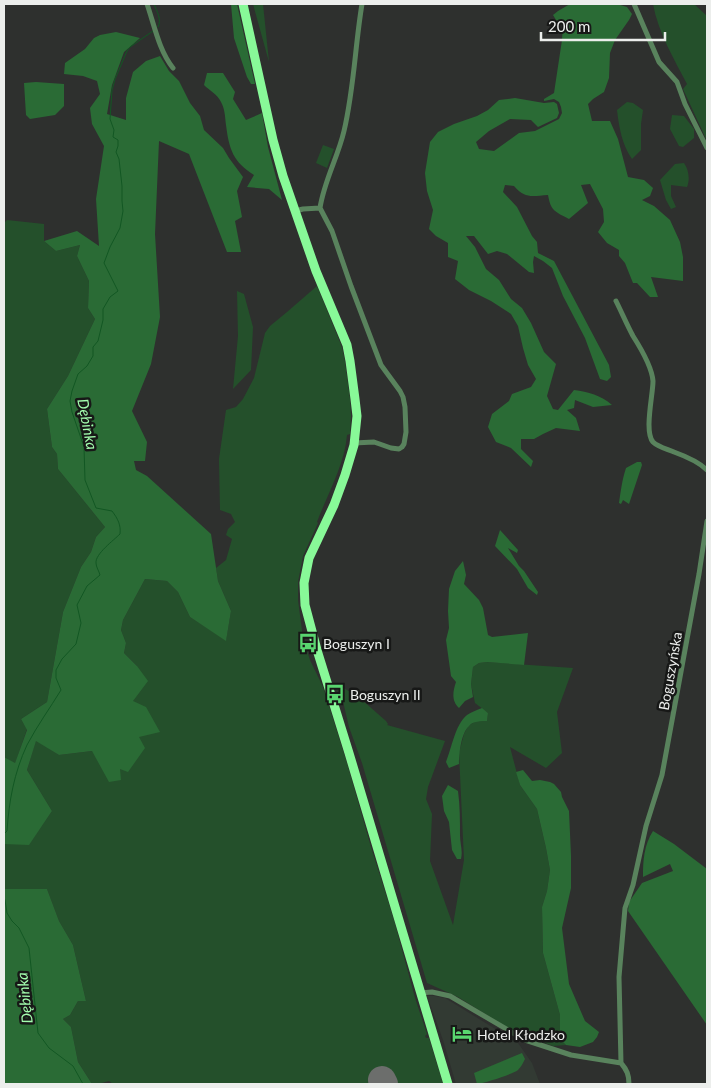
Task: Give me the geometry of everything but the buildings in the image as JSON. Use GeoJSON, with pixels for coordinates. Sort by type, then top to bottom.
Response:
{"type":"FeatureCollection","features":[{"type":"Feature","properties":{"kind":"highway"},"geometry":{"type":"LineString","coordinates":[[244,4],[275,149],[283,176],[316,270],[347,345],[357,416],[354,443],[336,498],[309,558],[304,577],[306,613],[448,1084]]}},
{"type":"Feature","properties":{"kind":"street"},"geometry":{"type":"LineString","coordinates":[[146,4],[167,61],[173,68]]}},
{"type":"Feature","properties":{"kind":"street"},"geometry":{"type":"LineString","coordinates":[[354,443],[374,442],[394,449],[401,448],[405,440],[405,407],[403,397],[381,365],[332,231],[320,208],[322,195],[345,128],[354,80],[356,44],[362,4]]}},
{"type":"Feature","properties":{"kind":"street"},"geometry":{"type":"LineString","coordinates":[[634,4],[658,62],[677,82],[685,104],[707,148]]}},
{"type":"Feature","properties":{"kind":"street"},"geometry":{"type":"LineString","coordinates":[[295,211],[320,208]]}},
{"type":"Feature","properties":{"kind":"street"},"geometry":{"type":"LineString","coordinates":[[616,301],[643,353],[653,377],[650,418],[650,435],[652,440],[660,446],[696,462],[707,470]]}},
{"type":"Feature","properties":{"kind":"street","name":"Boguszyńska"},"geometry":{"type":"LineString","coordinates":[[629,1084],[629,1075],[621,1063],[619,977],[625,908],[633,885],[647,823],[662,775],[707,521]]}},
{"type":"Feature","properties":{"kind":"street"},"geometry":{"type":"LineString","coordinates":[[420,993],[432,992],[450,996],[525,1040],[559,1052],[621,1063]]}},
{"type":"Feature","properties":{"kind":"shaded area"},"geometry":{"type":"Polygon","coordinates":[[[427,996],[445,998],[518,1043],[532,1063],[540,1084],[456,1084],[427,996]]]}},
{"type":"Feature","properties":{"kind":"green space"},"geometry":{"type":"Polygon","coordinates":[[[231,4],[237,4],[255,84],[251,84],[247,77],[234,38],[231,4]]]}},
{"type":"Feature","properties":{"kind":"green space"},"geometry":{"type":"Polygon","coordinates":[[[253,4],[263,4],[269,62],[253,4]]]}},
{"type":"Feature","properties":{"kind":"green space"},"geometry":{"type":"Polygon","coordinates":[[[570,4],[617,4],[627,7],[632,14],[615,40],[610,53],[609,78],[604,92],[588,104],[592,121],[610,121],[618,139],[628,177],[644,180],[653,188],[650,196],[642,200],[654,206],[670,220],[680,242],[683,257],[683,281],[651,277],[658,297],[650,297],[637,283],[633,283],[625,263],[619,256],[619,250],[607,243],[598,232],[604,222],[603,209],[590,184],[581,185],[588,203],[569,219],[554,210],[548,195],[529,196],[514,186],[505,185],[503,192],[517,207],[537,242],[538,253],[554,261],[609,365],[611,377],[607,381],[600,379],[585,338],[563,296],[552,268],[534,256],[534,273],[529,272],[507,254],[497,251],[488,254],[474,236],[466,236],[475,247],[486,269],[499,280],[511,299],[522,308],[544,352],[556,364],[547,396],[553,409],[558,410],[574,390],[594,394],[612,405],[593,407],[575,400],[574,408],[567,410],[576,418],[580,431],[556,428],[534,439],[521,439],[521,449],[533,461],[531,467],[511,448],[496,442],[488,427],[492,414],[509,401],[512,394],[531,387],[536,379],[528,365],[518,326],[511,314],[469,290],[455,279],[458,261],[448,257],[448,243],[429,229],[433,210],[427,191],[425,173],[430,142],[438,132],[477,116],[488,110],[499,100],[515,98],[544,103],[554,102],[557,104],[559,113],[557,118],[538,127],[531,120],[510,119],[489,131],[476,142],[479,149],[494,151],[519,133],[535,131],[559,119],[562,113],[559,102],[554,99],[544,101],[544,99],[554,93],[562,40],[563,24],[556,20],[553,15],[570,4]]]}},
{"type":"Feature","properties":{"kind":"green space"},"geometry":{"type":"Polygon","coordinates":[[[653,4],[694,4],[707,16],[707,141],[683,89],[687,84],[663,35],[653,4]]]}},
{"type":"Feature","properties":{"kind":"green space"},"geometry":{"type":"Polygon","coordinates":[[[116,32],[140,38],[124,52],[112,85],[107,114],[126,120],[126,98],[133,72],[146,61],[160,56],[169,71],[179,81],[190,103],[200,116],[204,130],[223,148],[243,177],[237,191],[242,217],[235,221],[241,252],[227,252],[189,154],[159,141],[155,234],[160,317],[151,364],[132,411],[147,442],[145,461],[134,461],[136,470],[147,476],[211,534],[218,581],[231,611],[226,641],[190,617],[178,592],[167,581],[145,579],[123,620],[121,630],[126,643],[124,653],[148,681],[133,701],[146,707],[160,732],[139,737],[145,748],[128,772],[120,769],[121,780],[109,782],[92,751],[59,755],[36,741],[27,770],[52,811],[29,845],[4,844],[4,757],[15,763],[27,730],[21,719],[47,702],[63,612],[81,567],[91,552],[96,537],[105,527],[58,469],[57,454],[52,447],[47,409],[68,376],[95,319],[88,308],[89,281],[77,256],[80,245],[56,251],[44,241],[77,231],[99,246],[96,199],[104,146],[92,124],[90,108],[100,94],[97,81],[83,76],[64,74],[65,63],[85,49],[94,38],[116,32]]]}},
{"type":"Feature","properties":{"kind":"green space"},"geometry":{"type":"Polygon","coordinates":[[[207,73],[223,73],[235,92],[233,99],[246,120],[262,113],[268,147],[282,200],[269,189],[247,187],[254,175],[241,165],[233,154],[222,105],[218,97],[204,85],[207,73]]]}},
{"type":"Feature","properties":{"kind":"green space"},"geometry":{"type":"Polygon","coordinates":[[[24,83],[64,84],[64,106],[55,115],[30,119],[26,115],[24,83]]]}},
{"type":"Feature","properties":{"kind":"green space"},"geometry":{"type":"Polygon","coordinates":[[[627,102],[633,103],[643,110],[641,150],[632,159],[623,142],[617,110],[627,102]]]}},
{"type":"Feature","properties":{"kind":"green space"},"geometry":{"type":"Polygon","coordinates":[[[672,115],[684,116],[694,129],[694,138],[683,147],[679,146],[670,129],[672,115]]]}},
{"type":"Feature","properties":{"kind":"green space"},"geometry":{"type":"Polygon","coordinates":[[[323,145],[334,149],[327,168],[316,163],[323,145]]]}},
{"type":"Feature","properties":{"kind":"green space"},"geometry":{"type":"Polygon","coordinates":[[[684,163],[688,172],[688,184],[687,187],[671,185],[671,196],[676,207],[671,209],[660,180],[675,164],[684,163]]]}},
{"type":"Feature","properties":{"kind":"green space"},"geometry":{"type":"Polygon","coordinates":[[[7,220],[44,224],[44,241],[56,251],[80,245],[77,256],[89,281],[88,308],[95,319],[68,376],[47,409],[52,447],[57,454],[58,469],[105,527],[96,537],[91,552],[81,567],[63,612],[47,702],[21,719],[27,729],[15,764],[4,757],[4,223],[7,220]]]}},
{"type":"Feature","properties":{"kind":"green space"},"geometry":{"type":"Polygon","coordinates":[[[317,286],[342,347],[351,416],[350,434],[347,435],[343,457],[318,523],[303,556],[298,582],[298,600],[303,638],[310,660],[323,687],[347,763],[427,1034],[425,1036],[429,1038],[443,1084],[113,1084],[109,1081],[92,1084],[78,1062],[71,1027],[63,1019],[70,1015],[78,1001],[86,1001],[73,945],[59,921],[47,889],[4,889],[4,844],[29,844],[52,811],[27,770],[36,740],[59,755],[92,751],[120,769],[138,737],[133,701],[137,666],[124,653],[126,643],[121,630],[123,620],[145,579],[167,581],[178,592],[190,617],[226,640],[231,611],[218,581],[216,568],[226,560],[232,539],[226,535],[228,529],[235,522],[231,514],[220,510],[219,459],[226,410],[236,407],[243,399],[254,378],[265,333],[270,326],[317,286]]]}},
{"type":"Feature","properties":{"kind":"green space"},"geometry":{"type":"Polygon","coordinates":[[[237,291],[244,294],[253,327],[251,370],[233,389],[238,336],[237,291]]]}},
{"type":"Feature","properties":{"kind":"green space"},"geometry":{"type":"Polygon","coordinates":[[[641,462],[642,465],[629,504],[623,500],[621,504],[619,503],[626,468],[641,462]]]}},
{"type":"Feature","properties":{"kind":"green space"},"geometry":{"type":"Polygon","coordinates":[[[500,530],[518,550],[517,553],[508,548],[538,592],[537,595],[528,588],[517,569],[495,546],[500,530]]]}},
{"type":"Feature","properties":{"kind":"green space"},"geometry":{"type":"Polygon","coordinates":[[[463,561],[466,575],[464,584],[479,600],[483,608],[488,635],[492,637],[528,633],[524,665],[479,663],[473,667],[471,684],[473,697],[465,701],[459,708],[454,699],[456,682],[451,676],[446,640],[449,628],[449,589],[455,571],[463,561]]]}},
{"type":"Feature","properties":{"kind":"green space"},"geometry":{"type":"Polygon","coordinates":[[[479,663],[573,668],[557,712],[562,753],[546,768],[510,747],[520,785],[537,809],[546,848],[550,870],[547,891],[542,907],[543,953],[560,1015],[560,1039],[566,1045],[553,1046],[511,1030],[458,997],[427,983],[362,763],[349,727],[341,693],[336,689],[335,684],[362,700],[386,721],[387,725],[445,741],[428,787],[426,799],[432,814],[430,861],[453,925],[464,860],[459,753],[468,726],[476,721],[487,721],[488,713],[475,703],[471,684],[473,667],[479,663]]]}},
{"type":"Feature","properties":{"kind":"green space"},"geometry":{"type":"Polygon","coordinates":[[[482,708],[488,713],[487,721],[475,722],[466,729],[461,744],[459,764],[449,768],[446,762],[460,724],[467,715],[482,708]]]}},
{"type":"Feature","properties":{"kind":"green space"},"geometry":{"type":"Polygon","coordinates":[[[523,770],[532,781],[540,780],[554,784],[561,792],[569,811],[571,888],[562,928],[569,984],[585,1021],[599,1032],[593,1042],[580,1047],[566,1045],[560,1039],[560,1015],[543,953],[542,907],[547,891],[550,870],[537,809],[520,785],[516,772],[523,770]]]}},
{"type":"Feature","properties":{"kind":"green space"},"geometry":{"type":"Polygon","coordinates":[[[448,785],[458,791],[461,859],[457,859],[452,850],[449,822],[444,811],[442,796],[448,785]]]}},
{"type":"Feature","properties":{"kind":"green space"},"geometry":{"type":"Polygon","coordinates":[[[653,831],[707,869],[707,1025],[628,911],[629,902],[642,883],[673,871],[670,864],[643,877],[645,853],[653,831]]]}},
{"type":"Feature","properties":{"kind":"green space"},"geometry":{"type":"Polygon","coordinates":[[[4,889],[47,889],[59,921],[73,945],[86,1001],[78,1001],[70,1015],[63,1019],[71,1027],[78,1062],[92,1084],[4,1084],[4,889]]]}},
{"type":"Feature","properties":{"kind":"green space"},"geometry":{"type":"Polygon","coordinates":[[[522,1053],[525,1059],[518,1070],[477,1084],[474,1073],[522,1053]]]}},
{"type":"Feature","properties":{"kind":"waterway","name":"Dębinka"},"geometry":{"type":"LineString","coordinates":[[154,4],[159,18],[158,27]]}},
{"type":"Feature","properties":{"kind":"waterway","name":"Dębinka"},"geometry":{"type":"LineString","coordinates":[[4,834],[7,831],[13,787],[22,756],[35,731],[61,690],[56,678],[56,670],[62,659],[76,644],[81,623],[77,605],[87,586],[100,575],[96,566],[96,559],[105,547],[120,534],[119,522],[112,511],[96,508],[85,480],[84,447],[70,401],[78,374],[87,366],[93,356],[93,347],[98,341],[103,320],[103,309],[110,297],[118,291],[104,263],[120,228],[123,211],[119,159],[116,152],[118,140],[113,137],[114,130],[110,119],[112,90],[127,51],[153,31]]}},
{"type":"Feature","properties":{"kind":"waterway","name":"Dębinka"},"geometry":{"type":"LineString","coordinates":[[4,898],[7,913],[19,928],[29,948],[38,1033],[49,1048],[73,1066],[83,1084]]}},
{"type":"Feature","properties":{"kind":"runway"},"geometry":{"type":"LineString","coordinates":[[382,1080],[384,1084]]}},
{"type":"Feature","properties":{"kind":"place","name":"Boguszyn I"},"geometry":{"type":"Point","coordinates":[308,643]}},
{"type":"Feature","properties":{"kind":"place","name":"Boguszyn II"},"geometry":{"type":"Point","coordinates":[335,694]}},
{"type":"Feature","properties":{"kind":"place","name":"Hotel Kłodzko"},"geometry":{"type":"Point","coordinates":[462,1034]}}]}
